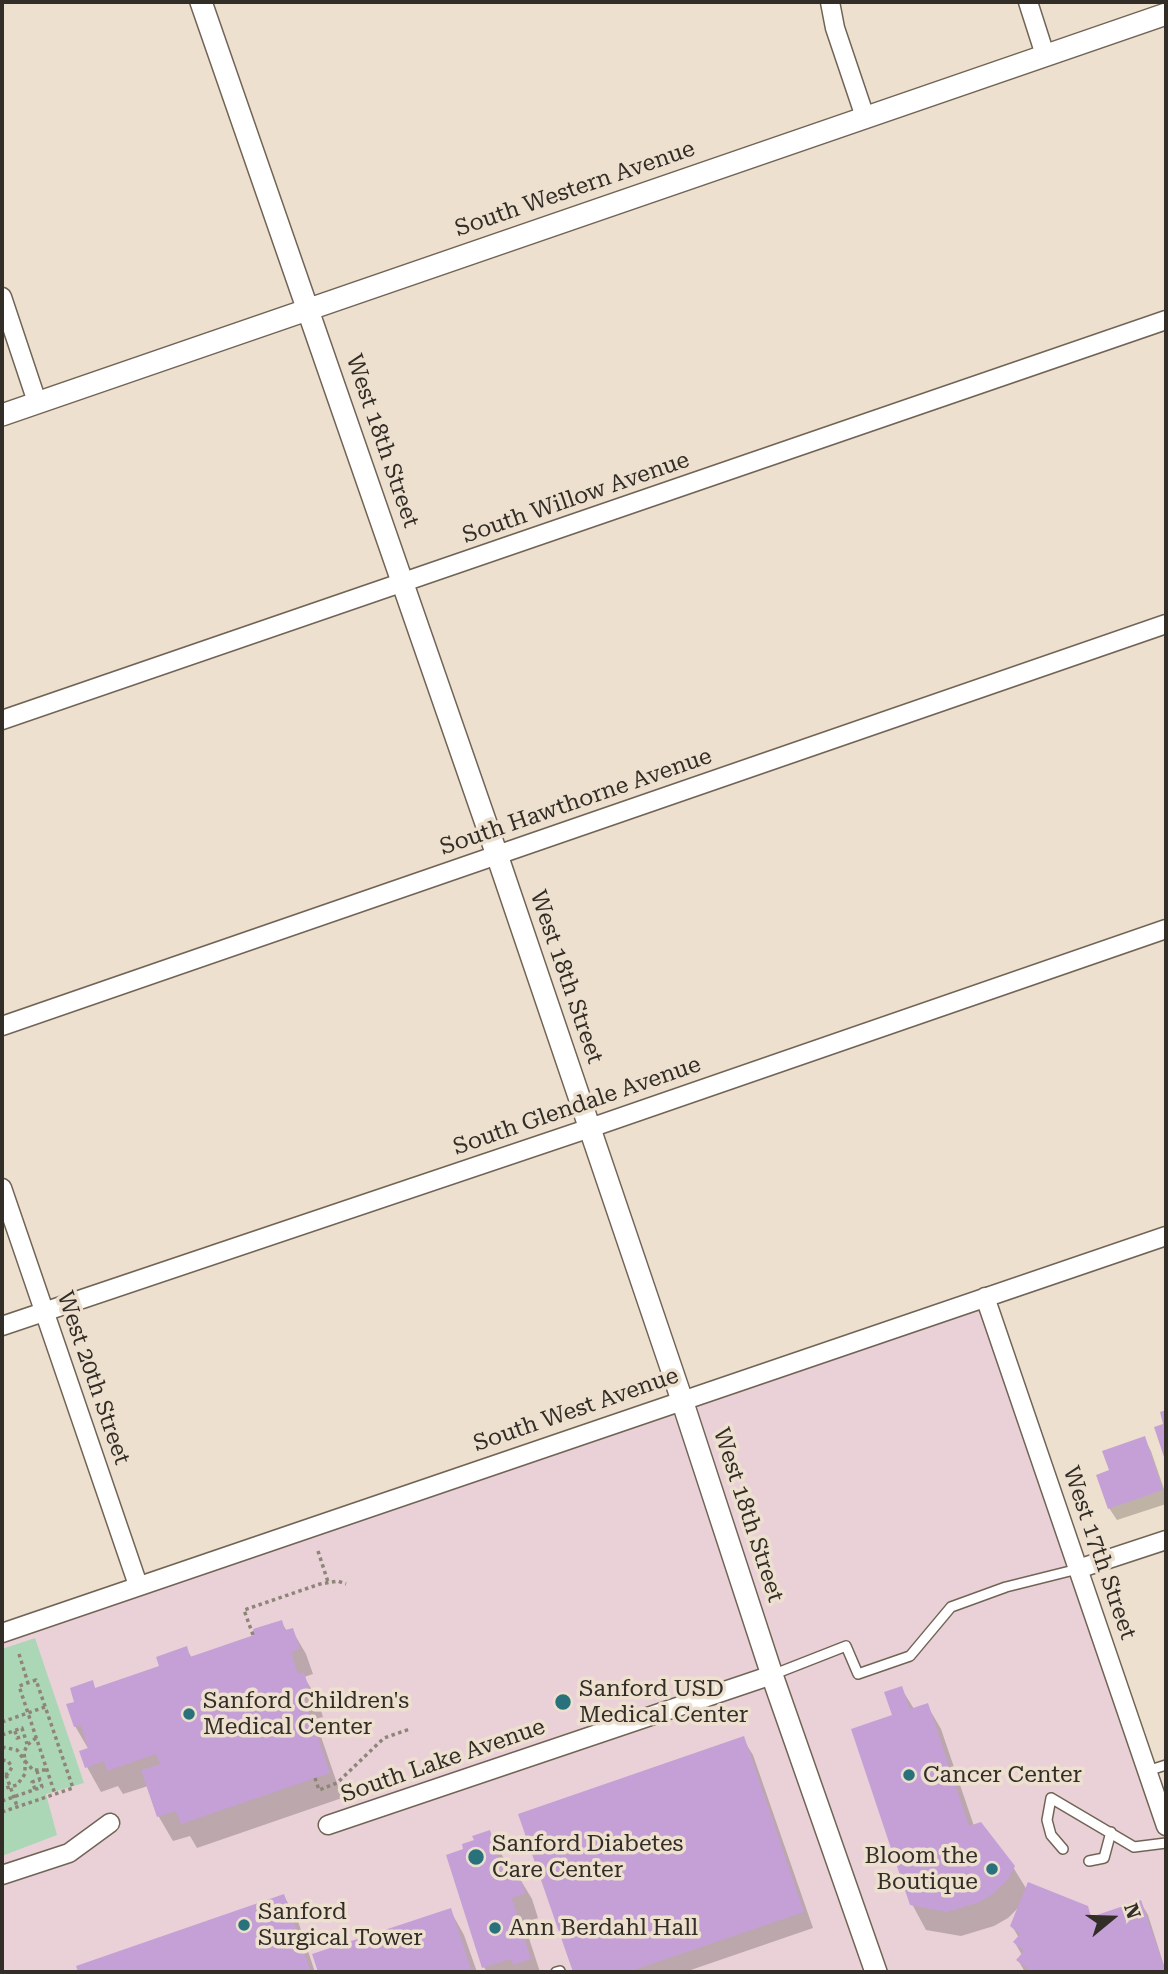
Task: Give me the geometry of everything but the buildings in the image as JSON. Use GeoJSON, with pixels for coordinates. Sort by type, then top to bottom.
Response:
{"type":"FeatureCollection","features":[{"type":"Feature","properties":{"kind":"street","name":"West 18th Street"},"geometry":{"type":"LineString","coordinates":[[201,2],[497,855],[682,1400],[772,1675],[876,1972]]}},
{"type":"Feature","properties":{"kind":"street"},"geometry":{"type":"LineString","coordinates":[[830,2],[835,28],[865,117]]}},
{"type":"Feature","properties":{"kind":"street"},"geometry":{"type":"LineString","coordinates":[[1028,2],[1045,55]]}},
{"type":"Feature","properties":{"kind":"street","name":"South Western Avenue"},"geometry":{"type":"LineString","coordinates":[[2,415],[1166,14]]}},
{"type":"Feature","properties":{"kind":"street"},"geometry":{"type":"LineString","coordinates":[[2,297],[37,402]]}},
{"type":"Feature","properties":{"kind":"street","name":"South Willow Avenue"},"geometry":{"type":"LineString","coordinates":[[2,720],[1166,320]]}},
{"type":"Feature","properties":{"kind":"street","name":"South Hawthorne Avenue"},"geometry":{"type":"LineString","coordinates":[[2,1026],[1166,624]]}},
{"type":"Feature","properties":{"kind":"street","name":"South Glendale Avenue"},"geometry":{"type":"LineString","coordinates":[[2,1326],[590,1128],[1166,929]]}},
{"type":"Feature","properties":{"kind":"street","name":"West 20th Street"},"geometry":{"type":"LineString","coordinates":[[2,1188],[138,1585]]}},
{"type":"Feature","properties":{"kind":"street","name":"South West Avenue"},"geometry":{"type":"LineString","coordinates":[[2,1633],[1166,1236]]}},
{"type":"Feature","properties":{"kind":"street","name":"West 17th Street"},"geometry":{"type":"LineString","coordinates":[[985,1297],[1166,1826]]}},
{"type":"Feature","properties":{"kind":"street"},"geometry":{"type":"LineString","coordinates":[[1078,1570],[1166,1539]]}},
{"type":"Feature","properties":{"kind":"street","name":"South Lake Avenue"},"geometry":{"type":"LineString","coordinates":[[327,1825],[772,1675]]}},
{"type":"Feature","properties":{"kind":"street"},"geometry":{"type":"LineString","coordinates":[[2,1875],[69,1853],[110,1823]]}},
{"type":"Feature","properties":{"kind":"lane"},"geometry":{"type":"LineString","coordinates":[[772,1675],[846,1646],[858,1675],[910,1656],[951,1607],[1006,1587],[1078,1570]]}},
{"type":"Feature","properties":{"kind":"lane"},"geometry":{"type":"LineString","coordinates":[[1147,1771],[1166,1765]]}},
{"type":"Feature","properties":{"kind":"lane"},"geometry":{"type":"LineString","coordinates":[[1063,1849],[1051,1835],[1046,1820],[1051,1798],[1134,1847],[1166,1843]]}},
{"type":"Feature","properties":{"kind":"lane"},"geometry":{"type":"LineString","coordinates":[[1089,1861],[1104,1858],[1111,1832]]}},
{"type":"Feature","properties":{"kind":"path"},"geometry":{"type":"LineString","coordinates":[[318,1552],[328,1582]]}},
{"type":"Feature","properties":{"kind":"path"},"geometry":{"type":"LineString","coordinates":[[253,1635],[244,1610],[328,1582],[346,1584]]}},
{"type":"Feature","properties":{"kind":"path"},"geometry":{"type":"LineString","coordinates":[[19,1654],[28,1683]]}},
{"type":"Feature","properties":{"kind":"path"},"geometry":{"type":"LineString","coordinates":[[2,1812],[73,1788],[36,1680],[19,1686],[55,1794]]}},
{"type":"Feature","properties":{"kind":"path"},"geometry":{"type":"LineString","coordinates":[[2,1722],[45,1707]]}},
{"type":"Feature","properties":{"kind":"path"},"geometry":{"type":"LineString","coordinates":[[2,1735],[22,1728],[27,1744],[24,1754],[25,1774],[22,1780],[11,1788],[2,1789]]}},
{"type":"Feature","properties":{"kind":"path"},"geometry":{"type":"LineString","coordinates":[[315,1778],[318,1790],[337,1783],[384,1738],[410,1729]]}},
{"type":"Feature","properties":{"kind":"path"},"geometry":{"type":"LineString","coordinates":[[15,1731],[17,1738],[24,1736]]}},
{"type":"Feature","properties":{"kind":"path"},"geometry":{"type":"LineString","coordinates":[[27,1744],[36,1738]]}},
{"type":"Feature","properties":{"kind":"path"},"geometry":{"type":"LineString","coordinates":[[2,1747],[17,1751],[28,1768],[47,1770]]}},
{"type":"Feature","properties":{"kind":"path"},"geometry":{"type":"LineString","coordinates":[[2,1760],[11,1765],[11,1770],[4,1775],[17,1807]]}},
{"type":"Feature","properties":{"kind":"path"},"geometry":{"type":"LineString","coordinates":[[2,1801],[42,1787],[37,1771]]}},
{"type":"Feature","properties":{"kind":"path"},"geometry":{"type":"LineString","coordinates":[[35,1790],[32,1782],[40,1780]]}},
{"type":"Feature","properties":{"kind":"shaded area","name":"Sanford USD Medical Center"},"geometry":{"type":"Polygon","coordinates":[[[985,1297],[1166,1826],[1166,1972],[2,1972],[2,1633],[985,1297]]]}},
{"type":"Feature","properties":{"kind":"green space"},"geometry":{"type":"Polygon","coordinates":[[[35,1638],[84,1783],[46,1794],[57,1835],[2,1856],[2,1649],[35,1638]]]}},
{"type":"Feature","properties":{"kind":"place","name":"Sanford USD Medical Center"},"geometry":{"type":"Point","coordinates":[563,1702]}},
{"type":"Feature","properties":{"kind":"place","name":"Sanford Children's Medical Center"},"geometry":{"type":"Point","coordinates":[189,1714]}},
{"type":"Feature","properties":{"kind":"place","name":"Cancer Center"},"geometry":{"type":"Point","coordinates":[909,1775]}},
{"type":"Feature","properties":{"kind":"place","name":"Sanford Diabetes Care Center"},"geometry":{"type":"Point","coordinates":[476,1857]}},
{"type":"Feature","properties":{"kind":"place","name":"Bloom the Boutique"},"geometry":{"type":"Point","coordinates":[992,1869]}},
{"type":"Feature","properties":{"kind":"place","name":"Sanford Surgical Tower"},"geometry":{"type":"Point","coordinates":[244,1925]}},
{"type":"Feature","properties":{"kind":"place","name":"Ann Berdahl Hall"},"geometry":{"type":"Point","coordinates":[495,1928]}}]}
